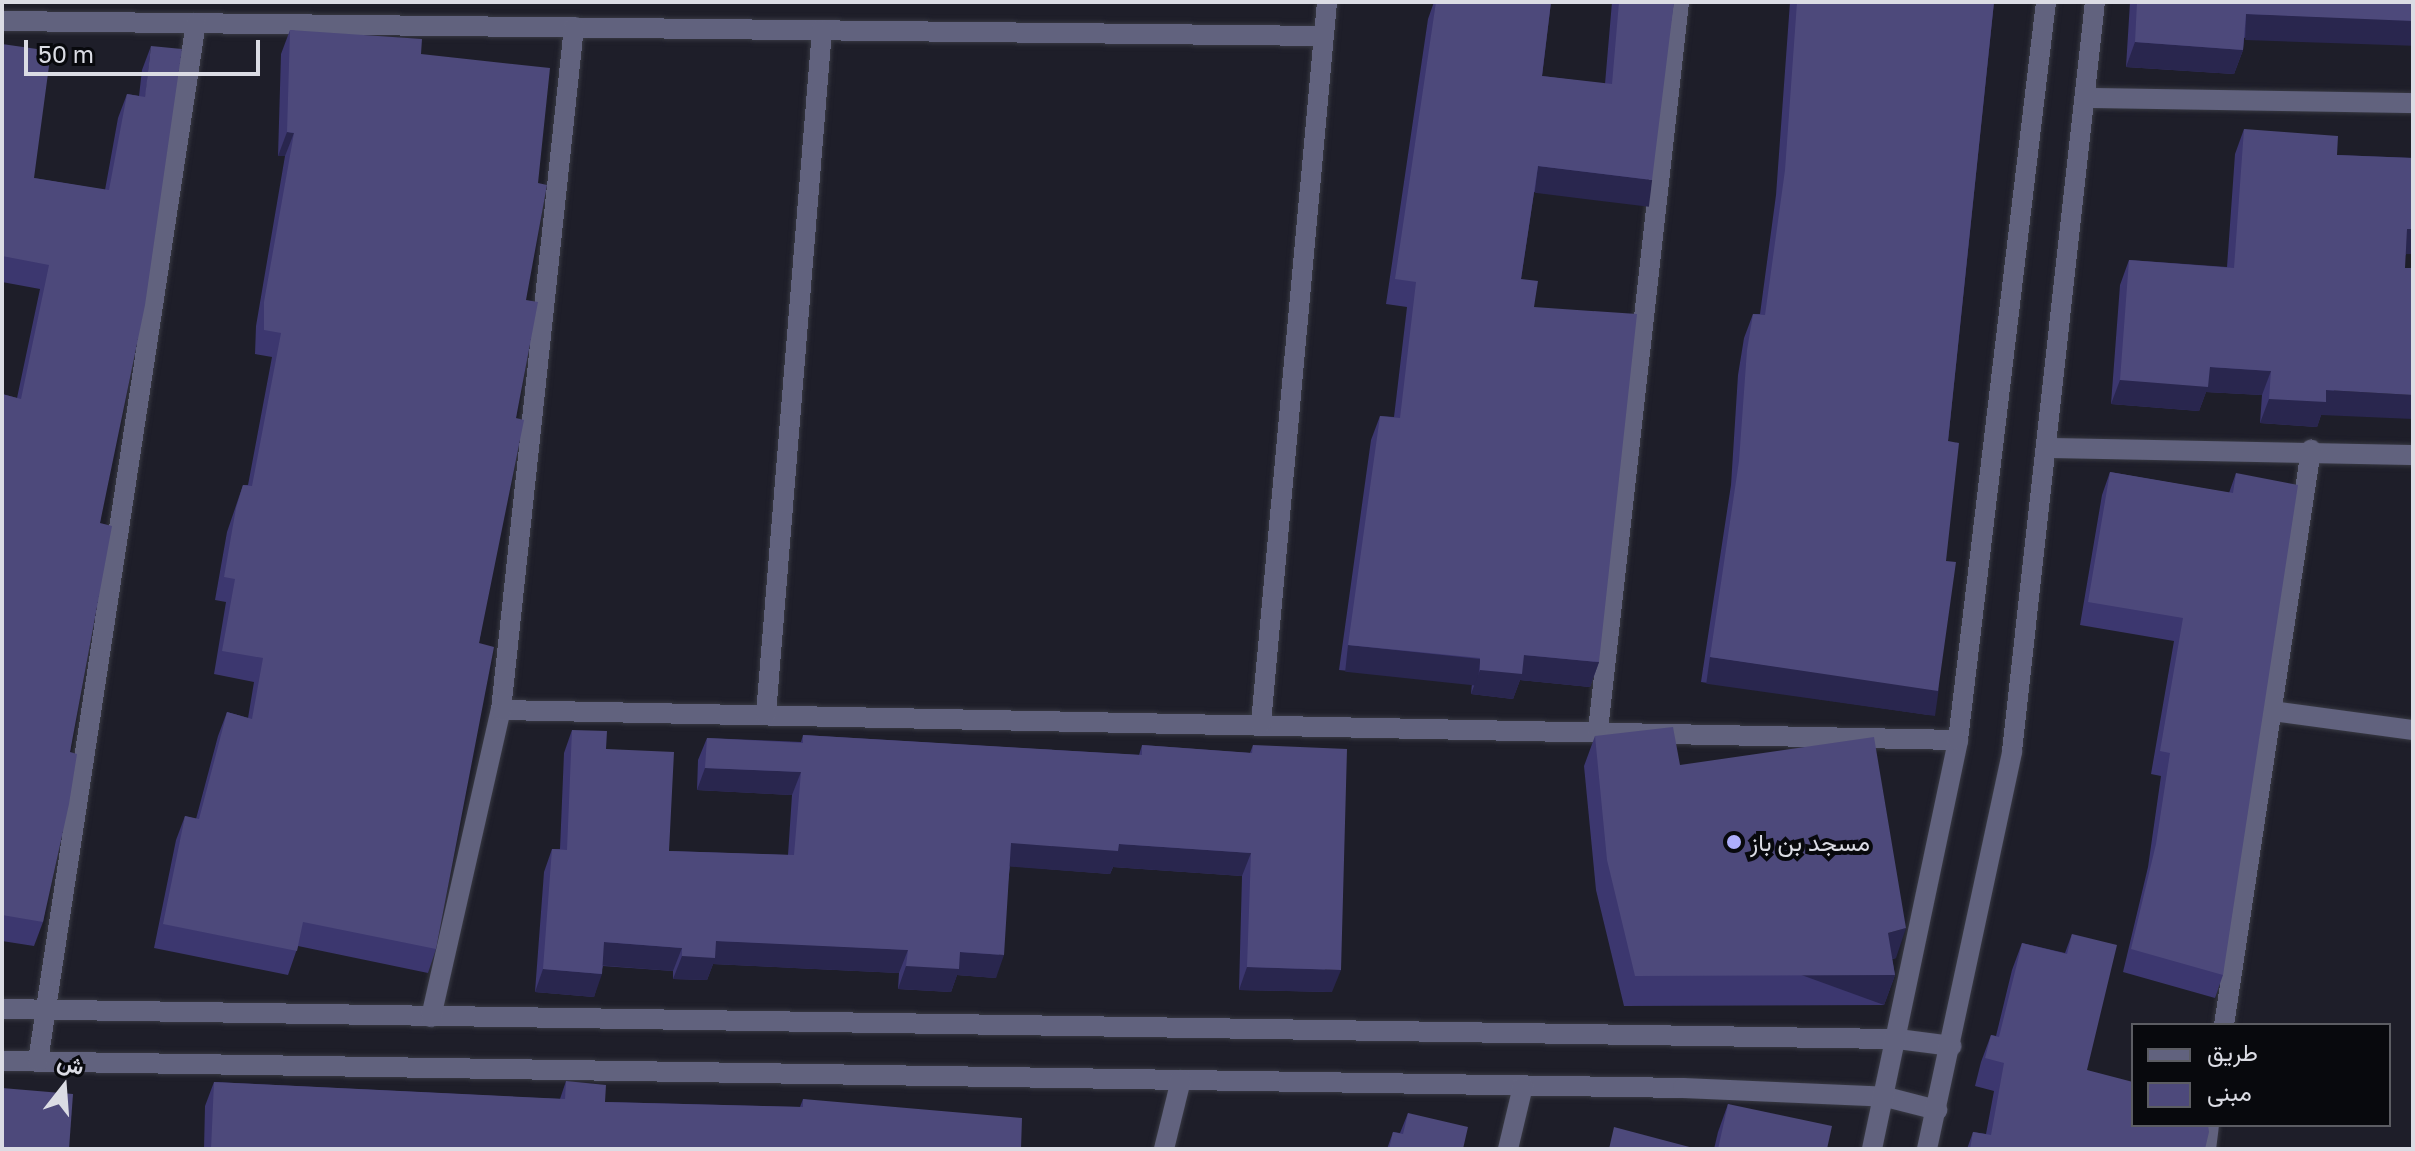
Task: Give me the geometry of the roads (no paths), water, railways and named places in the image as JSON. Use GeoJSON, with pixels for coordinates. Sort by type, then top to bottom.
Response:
{"type":"FeatureCollection","features":[{"type":"Feature","properties":{"kind":"street"},"geometry":{"type":"LineString","coordinates":[[1261,723],[1327,2]]}},
{"type":"Feature","properties":{"kind":"street"},"geometry":{"type":"LineString","coordinates":[[1598,730],[1679,2]]}},
{"type":"Feature","properties":{"kind":"street"},"geometry":{"type":"LineString","coordinates":[[1872,1149],[1886,1097],[1958,740],[2046,2]]}},
{"type":"Feature","properties":{"kind":"street"},"geometry":{"type":"LineString","coordinates":[[1927,1149],[1952,1046],[2012,751],[2088,98],[2095,2]]}},
{"type":"Feature","properties":{"kind":"street"},"geometry":{"type":"LineString","coordinates":[[2,21],[1324,36]]}},
{"type":"Feature","properties":{"kind":"street"},"geometry":{"type":"LineString","coordinates":[[38,1061],[43,1010],[196,23]]}},
{"type":"Feature","properties":{"kind":"street"},"geometry":{"type":"LineString","coordinates":[[431,1017],[501,710],[574,27]]}},
{"type":"Feature","properties":{"kind":"street"},"geometry":{"type":"LineString","coordinates":[[766,714],[822,30]]}},
{"type":"Feature","properties":{"kind":"street"},"geometry":{"type":"LineString","coordinates":[[2088,98],[2413,103]]}},
{"type":"Feature","properties":{"kind":"street"},"geometry":{"type":"LineString","coordinates":[[2049,448],[2311,450],[2413,455]]}},
{"type":"Feature","properties":{"kind":"street"},"geometry":{"type":"LineString","coordinates":[[2224,1023],[2311,450]]}},
{"type":"Feature","properties":{"kind":"street"},"geometry":{"type":"LineString","coordinates":[[501,710],[1261,723],[1958,740]]}},
{"type":"Feature","properties":{"kind":"street"},"geometry":{"type":"LineString","coordinates":[[2272,711],[2413,730]]}},
{"type":"Feature","properties":{"kind":"street"},"geometry":{"type":"LineString","coordinates":[[2,1009],[1898,1039],[1952,1046]]}},
{"type":"Feature","properties":{"kind":"street"},"geometry":{"type":"LineString","coordinates":[[2,1061],[1523,1086],[1886,1097],[1937,1110]]}},
{"type":"Feature","properties":{"kind":"street"},"geometry":{"type":"LineString","coordinates":[[1164,1149],[1181,1080]]}},
{"type":"Feature","properties":{"kind":"street"},"geometry":{"type":"LineString","coordinates":[[1508,1149],[1523,1086]]}},
{"type":"Feature","properties":{"kind":"street"},"geometry":{"type":"LineString","coordinates":[[2206,1149],[2209,1127]]}},
{"type":"Feature","properties":{"kind":"place","name":"مسجد بن باز"},"geometry":{"type":"Point","coordinates":[1734,842]}}]}
